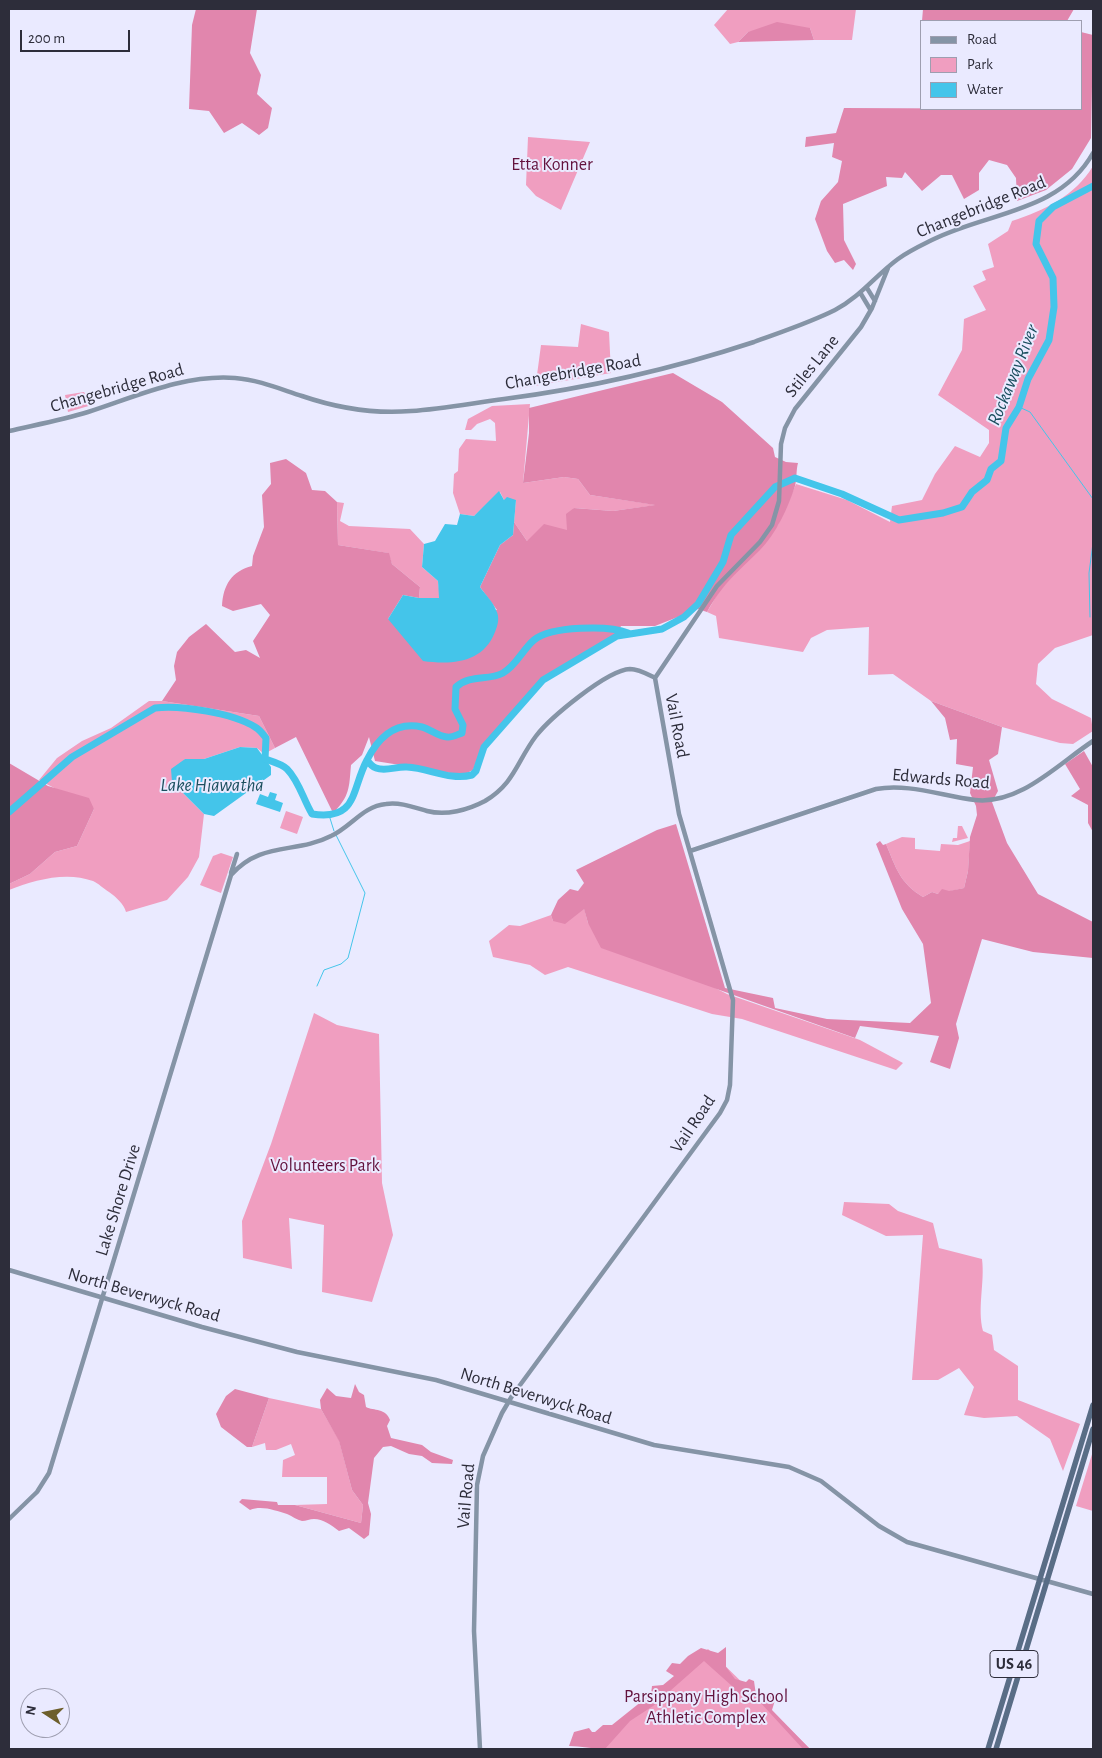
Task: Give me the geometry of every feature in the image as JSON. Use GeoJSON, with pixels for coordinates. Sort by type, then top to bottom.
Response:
{"type":"FeatureCollection","features":[{"type":"Feature","properties":{"kind":"highway","name":"US 46"},"geometry":{"type":"LineString","coordinates":[[988,1749],[1093,1405]]}},
{"type":"Feature","properties":{"kind":"highway","name":"US 46"},"geometry":{"type":"LineString","coordinates":[[996,1749],[1093,1429]]}},
{"type":"Feature","properties":{"kind":"street","name":"Changebridge Road"},"geometry":{"type":"LineString","coordinates":[[9,431],[72,417],[165,386],[220,378],[258,381],[328,404],[385,412],[422,410],[572,390],[655,371],[735,348],[812,322],[861,294],[888,268],[909,252],[951,231],[1030,206],[1048,198],[1072,180],[1093,153]]}},
{"type":"Feature","properties":{"kind":"street","name":"Stiles Lane"},"geometry":{"type":"LineString","coordinates":[[782,444],[785,428],[795,409],[852,340],[875,301],[888,268]]}},
{"type":"Feature","properties":{"kind":"street"},"geometry":{"type":"LineString","coordinates":[[867,288],[875,301]]}},
{"type":"Feature","properties":{"kind":"street"},"geometry":{"type":"LineString","coordinates":[[861,294],[870,309]]}},
{"type":"Feature","properties":{"kind":"street","name":"Vail Road"},"geometry":{"type":"LineString","coordinates":[[480,1749],[474,1631],[478,1485],[483,1456],[508,1403],[589,1289],[632,1235],[720,1113],[727,1100],[731,1076],[733,1000],[679,814],[655,678],[722,580],[768,531],[776,513],[780,495],[782,444]]}},
{"type":"Feature","properties":{"kind":"street"},"geometry":{"type":"LineString","coordinates":[[231,875],[250,858],[265,851],[313,843],[332,836],[366,811],[384,804],[404,804],[443,813],[475,806],[495,794],[509,780],[537,735],[567,705],[624,670],[638,670],[655,678]]}},
{"type":"Feature","properties":{"kind":"street","name":"Edwards Road"},"geometry":{"type":"LineString","coordinates":[[690,851],[876,789],[898,788],[976,800],[1003,797],[1029,786],[1093,741]]}},
{"type":"Feature","properties":{"kind":"street","name":"Lake Shore Drive"},"geometry":{"type":"LineString","coordinates":[[9,1519],[37,1492],[49,1473],[237,854]]}},
{"type":"Feature","properties":{"kind":"street","name":"North Beverwyck Road"},"geometry":{"type":"LineString","coordinates":[[9,1270],[240,1337],[306,1354],[425,1378],[654,1445],[789,1467],[821,1481],[879,1526],[907,1542],[1093,1594]]}},
{"type":"Feature","properties":{"kind":"green space"},"geometry":{"type":"Polygon","coordinates":[[[728,9],[856,9],[852,40],[814,40],[810,28],[748,32],[738,42],[730,44],[714,25],[728,9]]]}},
{"type":"Feature","properties":{"kind":"green space","name":"Etta Konner"},"geometry":{"type":"Polygon","coordinates":[[[528,137],[590,142],[561,210],[536,196],[526,185],[528,137]]]}},
{"type":"Feature","properties":{"kind":"green space"},"geometry":{"type":"Polygon","coordinates":[[[1093,166],[1093,635],[1055,648],[1038,664],[1036,684],[1052,699],[1091,718],[1093,731],[1073,744],[1060,743],[1002,727],[931,701],[893,674],[868,675],[869,627],[827,630],[811,638],[803,652],[719,638],[716,616],[707,612],[720,590],[778,525],[796,484],[847,500],[890,522],[892,506],[922,500],[935,474],[955,446],[980,457],[989,443],[989,430],[938,395],[962,350],[964,319],[986,310],[973,286],[986,280],[982,271],[994,267],[988,244],[1008,231],[1012,221],[1047,207],[1068,194],[1086,177],[1093,166]]]}},
{"type":"Feature","properties":{"kind":"green space"},"geometry":{"type":"Polygon","coordinates":[[[581,324],[609,332],[611,373],[516,389],[521,380],[537,375],[541,345],[578,347],[581,324]]]}},
{"type":"Feature","properties":{"kind":"green space"},"geometry":{"type":"Polygon","coordinates":[[[84,392],[92,405],[68,412],[65,395],[84,392]]]}},
{"type":"Feature","properties":{"kind":"green space"},"geometry":{"type":"Polygon","coordinates":[[[530,404],[523,483],[564,477],[578,479],[590,495],[657,505],[613,511],[574,508],[567,530],[527,541],[514,522],[516,500],[504,500],[500,492],[474,516],[460,514],[453,493],[454,474],[458,471],[459,449],[466,439],[496,441],[495,423],[490,419],[477,424],[471,430],[465,430],[468,419],[492,406],[530,404]]]}},
{"type":"Feature","properties":{"kind":"green space"},"geometry":{"type":"Polygon","coordinates":[[[337,502],[344,503],[340,521],[349,526],[410,529],[424,544],[422,567],[438,581],[440,598],[419,598],[420,587],[392,564],[388,553],[338,545],[337,502]]]}},
{"type":"Feature","properties":{"kind":"green space"},"geometry":{"type":"Polygon","coordinates":[[[149,701],[162,701],[259,716],[275,748],[264,754],[257,748],[240,747],[204,759],[185,759],[172,782],[204,814],[199,857],[188,877],[167,900],[126,912],[122,903],[112,894],[95,882],[83,878],[50,878],[9,890],[9,884],[30,874],[55,852],[77,846],[94,809],[39,780],[57,758],[82,741],[111,728],[149,701]]]}},
{"type":"Feature","properties":{"kind":"green space"},"geometry":{"type":"Polygon","coordinates":[[[286,811],[303,817],[297,834],[280,828],[286,811]]]}},
{"type":"Feature","properties":{"kind":"green space"},"geometry":{"type":"Polygon","coordinates":[[[958,826],[962,826],[968,838],[952,842],[953,838],[957,838],[958,826]]]}},
{"type":"Feature","properties":{"kind":"green space"},"geometry":{"type":"Polygon","coordinates":[[[902,837],[915,838],[915,849],[940,851],[941,844],[958,845],[970,841],[968,871],[964,888],[938,894],[932,892],[923,897],[915,892],[900,874],[886,844],[902,837]]]}},
{"type":"Feature","properties":{"kind":"green space"},"geometry":{"type":"Polygon","coordinates":[[[221,853],[233,857],[221,893],[200,885],[213,856],[221,853]]]}},
{"type":"Feature","properties":{"kind":"green space"},"geometry":{"type":"Polygon","coordinates":[[[584,908],[588,923],[727,994],[860,1040],[903,1063],[896,1070],[742,1019],[712,1014],[568,967],[545,975],[530,965],[493,957],[489,941],[509,925],[520,926],[551,915],[553,921],[584,908]]]}},
{"type":"Feature","properties":{"kind":"green space","name":"Volunteers Park"},"geometry":{"type":"Polygon","coordinates":[[[314,1013],[337,1025],[379,1034],[382,1183],[393,1235],[372,1302],[322,1292],[324,1225],[289,1218],[292,1269],[243,1258],[242,1221],[271,1144],[314,1013]]]}},
{"type":"Feature","properties":{"kind":"green space"},"geometry":{"type":"Polygon","coordinates":[[[844,1202],[889,1204],[898,1211],[933,1223],[939,1248],[982,1259],[981,1322],[983,1331],[992,1335],[994,1350],[1018,1366],[1018,1400],[1080,1424],[1063,1471],[1050,1439],[1017,1416],[984,1418],[964,1415],[974,1387],[959,1368],[938,1380],[912,1380],[923,1235],[886,1236],[842,1215],[844,1202]]]}},
{"type":"Feature","properties":{"kind":"green space"},"geometry":{"type":"Polygon","coordinates":[[[269,1398],[321,1409],[339,1440],[352,1490],[363,1505],[361,1523],[295,1505],[327,1504],[327,1477],[282,1477],[283,1460],[295,1455],[291,1444],[276,1450],[266,1450],[265,1443],[252,1447],[269,1398]]]}},
{"type":"Feature","properties":{"kind":"green space"},"geometry":{"type":"Polygon","coordinates":[[[1093,1451],[1093,1511],[1076,1506],[1093,1451]]]}},
{"type":"Feature","properties":{"kind":"green space","name":"Parsippany High School Athletic Complex"},"geometry":{"type":"Polygon","coordinates":[[[708,1649],[810,1749],[599,1749],[621,1723],[708,1649]]]}},
{"type":"Feature","properties":{"kind":"shaded area"},"geometry":{"type":"Polygon","coordinates":[[[196,9],[257,9],[250,53],[261,75],[257,94],[272,108],[268,128],[259,135],[242,123],[224,133],[209,111],[189,109],[192,25],[196,9]]]}},
{"type":"Feature","properties":{"kind":"shaded area"},"geometry":{"type":"Polygon","coordinates":[[[923,9],[1074,9],[1068,20],[922,20],[923,9]]]}},
{"type":"Feature","properties":{"kind":"shaded area"},"geometry":{"type":"Polygon","coordinates":[[[777,22],[810,28],[814,40],[738,42],[748,32],[777,22]]]}},
{"type":"Feature","properties":{"kind":"shaded area"},"geometry":{"type":"Polygon","coordinates":[[[1082,32],[1093,35],[1091,138],[1072,169],[1046,190],[1017,201],[1016,178],[1007,165],[989,160],[979,173],[979,190],[964,199],[952,175],[941,175],[922,191],[905,172],[902,178],[886,177],[887,186],[843,204],[844,240],[856,264],[853,270],[844,260],[835,263],[827,251],[815,219],[821,201],[838,182],[842,161],[832,157],[834,143],[805,147],[806,137],[836,133],[844,108],[1082,110],[1082,32]]]}},
{"type":"Feature","properties":{"kind":"shaded area"},"geometry":{"type":"Polygon","coordinates":[[[673,373],[722,402],[773,448],[775,457],[786,462],[798,463],[795,486],[781,520],[766,544],[737,572],[707,612],[698,609],[655,626],[621,626],[617,634],[544,676],[483,745],[473,770],[463,775],[375,761],[369,737],[362,755],[351,765],[346,796],[333,813],[296,737],[275,748],[259,716],[162,701],[176,680],[174,666],[177,652],[189,637],[206,624],[235,652],[246,650],[260,658],[253,641],[270,615],[261,604],[233,611],[222,606],[224,592],[230,580],[239,571],[252,566],[253,556],[264,527],[262,495],[271,484],[270,463],[286,459],[306,473],[312,490],[325,491],[337,502],[338,545],[389,553],[392,564],[420,587],[419,598],[403,595],[388,619],[497,610],[480,587],[500,545],[513,535],[514,522],[527,541],[544,524],[567,530],[566,514],[574,508],[613,511],[655,505],[590,495],[578,479],[564,477],[523,483],[529,433],[529,408],[673,373]]]}},
{"type":"Feature","properties":{"kind":"shaded area"},"geometry":{"type":"Polygon","coordinates":[[[931,701],[1002,727],[998,754],[989,760],[998,791],[992,802],[1007,843],[1038,894],[1093,922],[1093,958],[1033,952],[982,939],[956,1024],[959,1038],[950,1069],[930,1062],[939,1036],[860,1026],[855,1038],[601,948],[588,923],[584,909],[565,924],[553,921],[551,915],[558,900],[570,889],[578,891],[584,883],[576,870],[657,830],[676,824],[725,988],[773,998],[775,1008],[827,1019],[910,1023],[931,1003],[923,944],[902,909],[876,844],[880,841],[883,845],[886,844],[896,868],[904,880],[915,892],[923,897],[932,892],[938,894],[942,889],[949,891],[964,888],[968,871],[970,837],[977,815],[976,806],[970,793],[973,767],[956,764],[957,739],[950,740],[945,718],[931,701]]]}},
{"type":"Feature","properties":{"kind":"shaded area"},"geometry":{"type":"Polygon","coordinates":[[[1084,751],[1093,767],[1093,832],[1088,823],[1088,805],[1071,796],[1080,789],[1065,764],[1084,751]]]}},
{"type":"Feature","properties":{"kind":"shaded area"},"geometry":{"type":"Polygon","coordinates":[[[9,763],[48,786],[89,798],[94,809],[77,846],[55,852],[30,874],[9,884],[9,763]]]}},
{"type":"Feature","properties":{"kind":"shaded area"},"geometry":{"type":"Polygon","coordinates":[[[355,1384],[359,1392],[364,1395],[366,1407],[386,1413],[388,1416],[390,1420],[387,1426],[391,1438],[422,1445],[431,1452],[453,1460],[452,1464],[432,1463],[422,1456],[409,1454],[391,1446],[383,1447],[374,1458],[368,1503],[371,1514],[369,1535],[364,1539],[349,1528],[339,1531],[321,1520],[302,1521],[287,1514],[264,1508],[250,1510],[239,1502],[242,1499],[277,1502],[278,1505],[295,1505],[361,1523],[363,1505],[352,1490],[339,1441],[321,1409],[320,1400],[327,1388],[336,1396],[351,1398],[355,1384]]]}},
{"type":"Feature","properties":{"kind":"shaded area"},"geometry":{"type":"Polygon","coordinates":[[[235,1389],[269,1398],[252,1447],[247,1447],[221,1427],[216,1414],[226,1396],[235,1389]]]}},
{"type":"Feature","properties":{"kind":"shaded area"},"geometry":{"type":"Polygon","coordinates":[[[726,1647],[726,1667],[735,1679],[746,1682],[749,1679],[754,1681],[756,1695],[772,1694],[776,1697],[772,1710],[810,1749],[803,1749],[759,1701],[749,1695],[730,1693],[732,1686],[704,1661],[653,1706],[630,1721],[605,1749],[569,1746],[574,1732],[589,1728],[592,1732],[595,1732],[603,1725],[612,1725],[642,1701],[643,1693],[651,1694],[652,1686],[663,1685],[674,1676],[666,1671],[672,1663],[680,1664],[688,1656],[701,1648],[718,1653],[726,1647]]]}},
{"type":"Feature","properties":{"kind":"water"},"geometry":{"type":"Polygon","coordinates":[[[499,491],[504,500],[507,497],[516,500],[513,535],[500,545],[480,587],[493,604],[498,615],[495,632],[490,642],[475,656],[465,660],[445,663],[423,661],[388,619],[403,595],[419,598],[439,598],[438,581],[422,567],[424,544],[435,541],[445,524],[457,525],[460,514],[474,516],[499,491]]]}},
{"type":"Feature","properties":{"kind":"water","name":"Lake Hiawatha"},"geometry":{"type":"Polygon","coordinates":[[[240,747],[257,748],[271,767],[271,775],[214,816],[204,814],[172,782],[171,769],[185,759],[204,759],[240,747]]]}},
{"type":"Feature","properties":{"kind":"water"},"geometry":{"type":"Polygon","coordinates":[[[270,792],[277,794],[275,800],[283,803],[280,812],[256,804],[260,794],[268,797],[270,792]]]}},
{"type":"Feature","properties":{"kind":"waterway","name":"Rockaway River"},"geometry":{"type":"LineString","coordinates":[[9,812],[72,757],[155,708],[166,707],[221,714],[256,728],[266,738],[265,759],[287,769],[298,785],[312,814],[327,815],[338,813],[345,808],[351,801],[367,760],[374,767],[380,769],[407,767],[456,776],[472,775],[476,771],[484,747],[543,680],[617,636],[662,629],[684,617],[698,604],[723,562],[731,535],[775,487],[795,478],[842,494],[899,520],[943,513],[962,507],[972,492],[987,480],[991,469],[1001,461],[1006,428],[1019,407],[1028,379],[1049,340],[1054,307],[1053,278],[1036,244],[1039,221],[1053,207],[1093,186]]}},
{"type":"Feature","properties":{"kind":"waterway"},"geometry":{"type":"LineString","coordinates":[[1019,407],[1030,412],[1093,499]]}},
{"type":"Feature","properties":{"kind":"waterway"},"geometry":{"type":"LineString","coordinates":[[1090,617],[1089,573],[1093,543]]}},
{"type":"Feature","properties":{"kind":"waterway"},"geometry":{"type":"LineString","coordinates":[[367,760],[382,738],[396,729],[412,726],[422,727],[447,737],[462,733],[463,725],[455,709],[456,687],[468,680],[491,677],[508,670],[530,644],[542,635],[580,628],[619,630],[628,633]]}},
{"type":"Feature","properties":{"kind":"waterway"},"geometry":{"type":"LineString","coordinates":[[329,815],[334,831]]}},
{"type":"Feature","properties":{"kind":"waterway"},"geometry":{"type":"LineString","coordinates":[[317,986],[324,970],[341,964],[348,958],[365,893],[336,835]]}}]}
